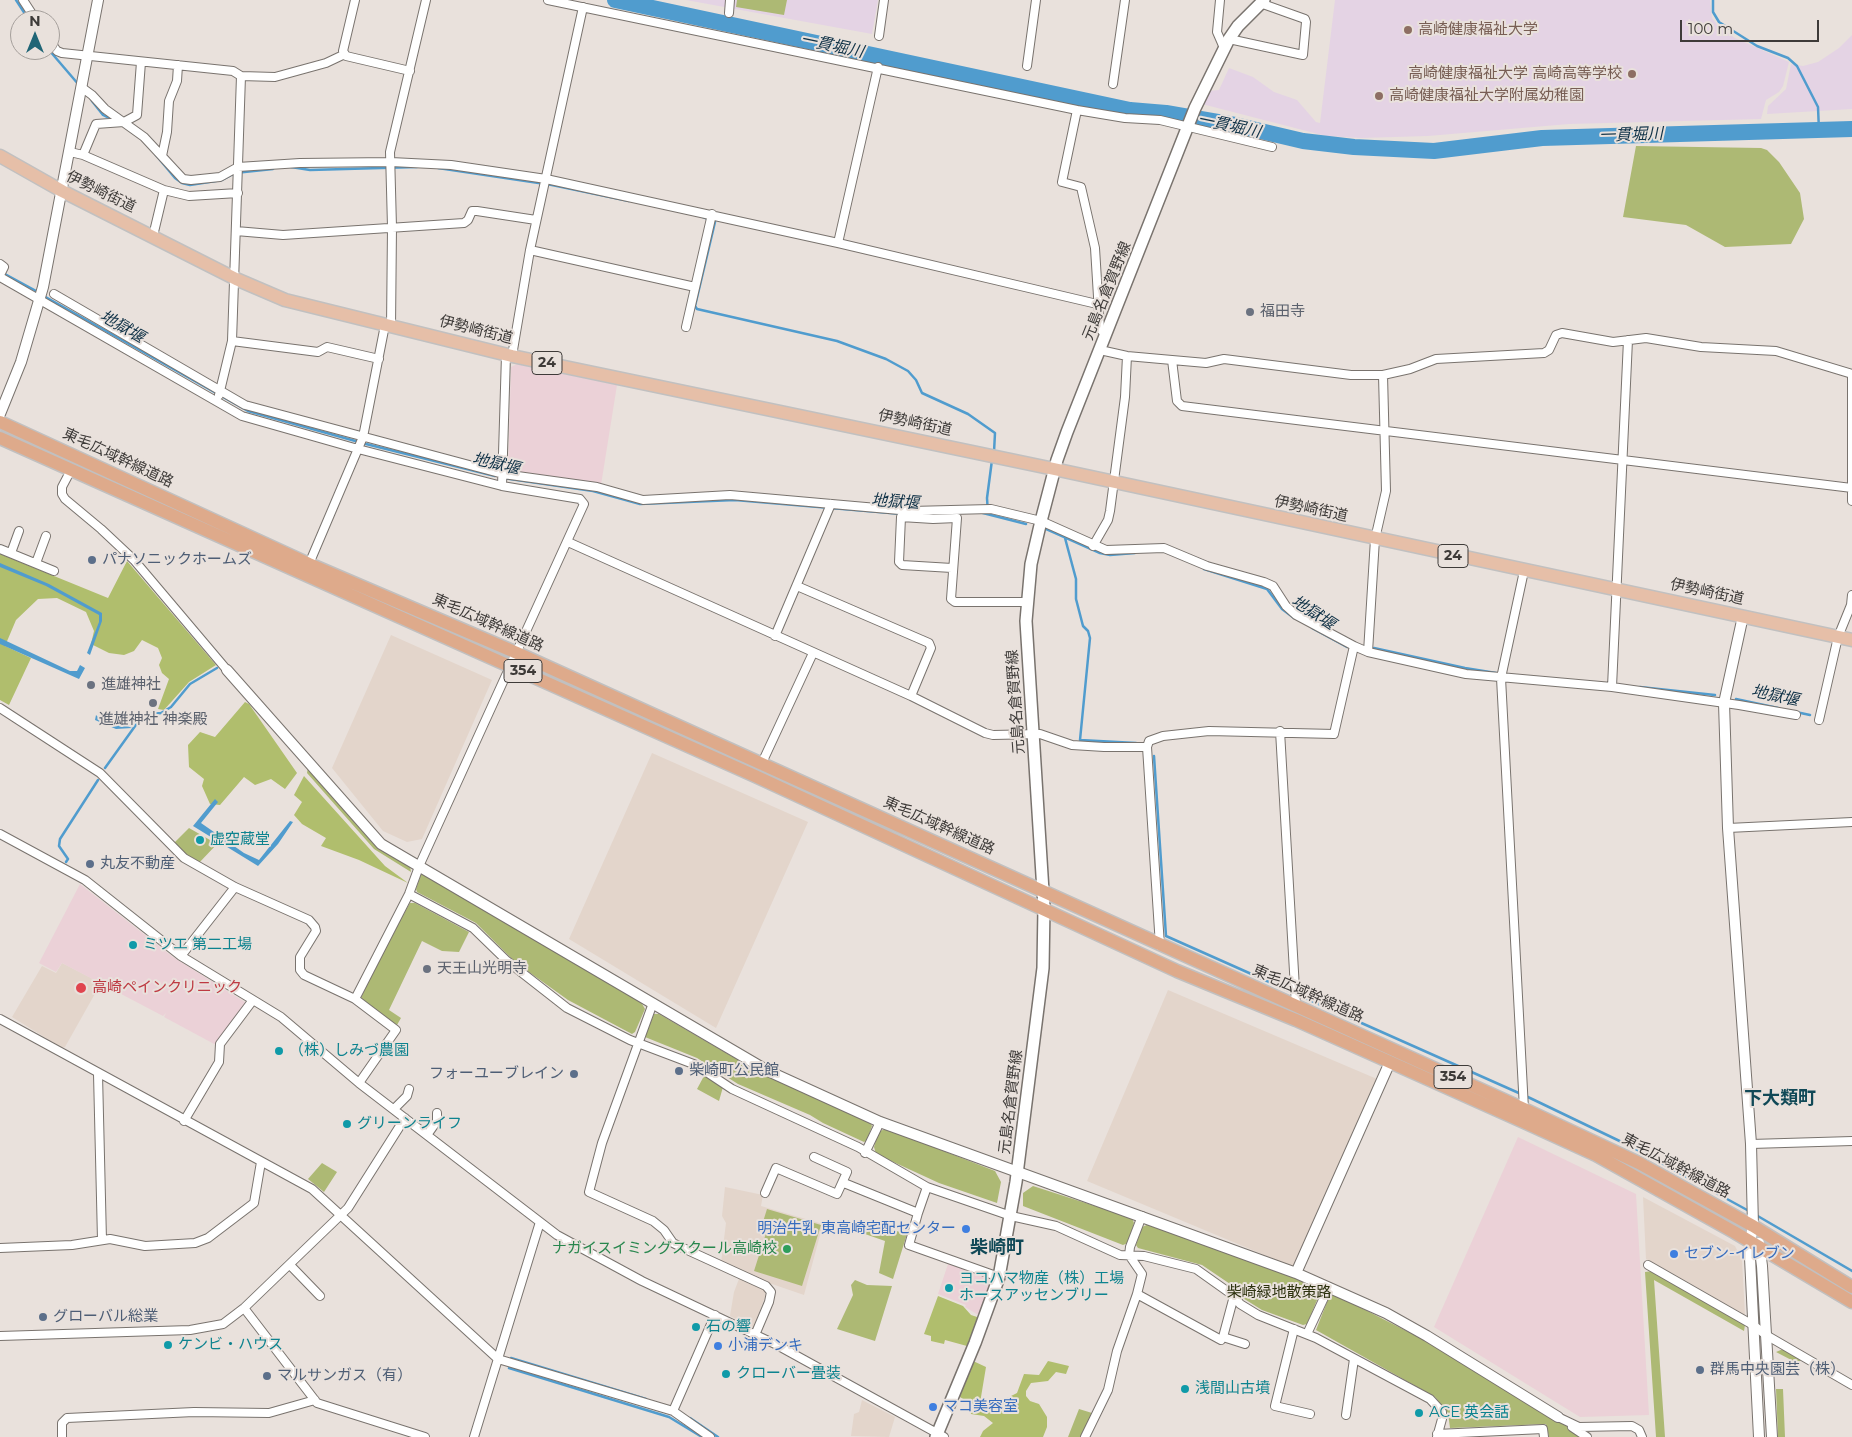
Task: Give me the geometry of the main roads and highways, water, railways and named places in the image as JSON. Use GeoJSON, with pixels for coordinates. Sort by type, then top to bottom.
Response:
{"type":"FeatureCollection","features":[{"type":"Feature","properties":{"kind":"highway","name":"東毛広域幹線道路"},"geometry":{"type":"LineString","coordinates":[[0,422],[309,564],[517,653],[761,765],[1042,890],[1160,946],[1640,1163],[1753,1226],[1852,1286]]}},
{"type":"Feature","properties":{"kind":"highway","name":"東毛広域幹線道路"},"geometry":{"type":"LineString","coordinates":[[0,438],[511,666],[1044,907],[1177,970],[1390,1062],[1596,1155],[1852,1302]]}},
{"type":"Feature","properties":{"kind":"main road","name":"元島名倉賀野線"},"geometry":{"type":"LineString","coordinates":[[939,1436],[999,1277],[1017,1174],[1043,968],[1044,907],[1027,602],[1031,564],[1054,469],[1188,127],[1226,43],[1238,26],[1262,2]]}},
{"type":"Feature","properties":{"kind":"main road","name":"伊勢崎街道"},"geometry":{"type":"LineString","coordinates":[[0,156],[62,191],[236,279],[285,300],[509,356],[1054,469],[1852,640]]}},
{"type":"Feature","properties":{"kind":"water"},"geometry":{"type":"Polygon","coordinates":[[[0,563],[49,584],[102,613],[102,621],[90,655],[87,653],[99,622],[99,615],[46,586],[0,567],[0,563]]]}},
{"type":"Feature","properties":{"kind":"water"},"geometry":{"type":"Polygon","coordinates":[[[0,638],[70,671],[77,671],[80,665],[85,668],[79,679],[0,644],[0,638]]]}},
{"type":"Feature","properties":{"kind":"water"},"geometry":{"type":"Polygon","coordinates":[[[96,715],[99,718],[106,717],[132,728],[116,729],[95,720],[96,715]]]}},
{"type":"Feature","properties":{"kind":"water"},"geometry":{"type":"Polygon","coordinates":[[[215,799],[218,802],[201,823],[244,853],[259,860],[290,821],[293,822],[278,844],[258,866],[193,826],[215,799]]]}},
{"type":"Feature","properties":{"kind":"waterway"},"geometry":{"type":"LineString","coordinates":[[16,0],[22,10]]}},
{"type":"Feature","properties":{"kind":"waterway","name":"一貫堀川"},"geometry":{"type":"LineString","coordinates":[[615,0],[1130,110],[1166,113],[1235,125],[1303,141],[1354,147],[1434,151],[1542,138],[1852,129]]}},
{"type":"Feature","properties":{"kind":"waterway"},"geometry":{"type":"LineString","coordinates":[[1713,0],[1713,12],[1719,22],[1757,46],[1788,58],[1797,66],[1818,107],[1819,131]]}},
{"type":"Feature","properties":{"kind":"waterway"},"geometry":{"type":"LineString","coordinates":[[58,60],[79,85]]}},
{"type":"Feature","properties":{"kind":"waterway"},"geometry":{"type":"LineString","coordinates":[[92,101],[103,115],[113,120]]}},
{"type":"Feature","properties":{"kind":"waterway"},"geometry":{"type":"LineString","coordinates":[[156,155],[175,178],[182,183],[190,185],[222,180],[235,173],[273,169]]}},
{"type":"Feature","properties":{"kind":"waterway"},"geometry":{"type":"LineString","coordinates":[[291,167],[310,170],[417,167]]}},
{"type":"Feature","properties":{"kind":"waterway"},"geometry":{"type":"LineString","coordinates":[[438,168],[552,185],[629,201]]}},
{"type":"Feature","properties":{"kind":"waterway"},"geometry":{"type":"LineString","coordinates":[[703,217],[715,222],[695,306],[697,309],[837,341],[886,359],[908,371],[916,380],[922,393],[968,414],[995,433],[994,452]]}},
{"type":"Feature","properties":{"kind":"waterway","name":"地獄堰"},"geometry":{"type":"LineString","coordinates":[[3,273],[38,292]]}},
{"type":"Feature","properties":{"kind":"waterway","name":"地獄堰"},"geometry":{"type":"LineString","coordinates":[[42,295],[248,411],[366,444],[495,476]]}},
{"type":"Feature","properties":{"kind":"waterway"},"geometry":{"type":"LineString","coordinates":[[988,514],[987,498],[992,460]]}},
{"type":"Feature","properties":{"kind":"waterway","name":"地獄堰"},"geometry":{"type":"LineString","coordinates":[[503,478],[593,491],[640,504],[735,500],[902,514]]}},
{"type":"Feature","properties":{"kind":"waterway","name":"地獄堰"},"geometry":{"type":"LineString","coordinates":[[979,512],[1026,524]]}},
{"type":"Feature","properties":{"kind":"waterway","name":"地獄堰"},"geometry":{"type":"LineString","coordinates":[[940,515],[959,513]]}},
{"type":"Feature","properties":{"kind":"waterway","name":"地獄堰"},"geometry":{"type":"LineString","coordinates":[[1044,528],[1100,553],[1110,555],[1135,553]]}},
{"type":"Feature","properties":{"kind":"waterway"},"geometry":{"type":"LineString","coordinates":[[1065,538],[1076,579],[1076,599],[1083,626],[1088,631],[1090,638],[1080,740],[1136,743]]}},
{"type":"Feature","properties":{"kind":"waterway","name":"地獄堰"},"geometry":{"type":"LineString","coordinates":[[1204,569],[1267,589],[1282,609],[1294,618]]}},
{"type":"Feature","properties":{"kind":"waterway","name":"地獄堰"},"geometry":{"type":"LineString","coordinates":[[1312,628],[1347,647]]}},
{"type":"Feature","properties":{"kind":"waterway","name":"地獄堰"},"geometry":{"type":"LineString","coordinates":[[1374,648],[1496,673]]}},
{"type":"Feature","properties":{"kind":"waterway"},"geometry":{"type":"LineString","coordinates":[[105,768],[143,715],[161,713],[171,707],[190,684],[217,668]]}},
{"type":"Feature","properties":{"kind":"waterway","name":"地獄堰"},"geometry":{"type":"LineString","coordinates":[[1640,687],[1715,695]]}},
{"type":"Feature","properties":{"kind":"waterway","name":"地獄堰"},"geometry":{"type":"LineString","coordinates":[[1736,699],[1778,708]]}},
{"type":"Feature","properties":{"kind":"waterway","name":"地獄堰"},"geometry":{"type":"LineString","coordinates":[[1796,712],[1810,715]]}},
{"type":"Feature","properties":{"kind":"waterway"},"geometry":{"type":"LineString","coordinates":[[1154,756],[1166,936],[1530,1098],[1630,1146],[1749,1211]]}},
{"type":"Feature","properties":{"kind":"waterway"},"geometry":{"type":"LineString","coordinates":[[66,862],[68,859],[59,846],[60,839],[98,780]]}},
{"type":"Feature","properties":{"kind":"waterway"},"geometry":{"type":"LineString","coordinates":[[1756,1215],[1852,1271]]}},
{"type":"Feature","properties":{"kind":"waterway"},"geometry":{"type":"LineString","coordinates":[[511,1358],[646,1399]]}},
{"type":"Feature","properties":{"kind":"waterway"},"geometry":{"type":"LineString","coordinates":[[509,1368],[669,1417],[702,1437]]}},
{"type":"Feature","properties":{"kind":"waterway"},"geometry":{"type":"LineString","coordinates":[[690,1418],[718,1437]]}},
{"type":"Feature","properties":{"kind":"place","name":"高崎健康福祉大学"},"geometry":{"type":"Point","coordinates":[1408,30]}},
{"type":"Feature","properties":{"kind":"place","name":"高崎健康福祉大学 高崎高等学校"},"geometry":{"type":"Point","coordinates":[1632,74]}},
{"type":"Feature","properties":{"kind":"place","name":"高崎健康福祉大学附属幼稚園"},"geometry":{"type":"Point","coordinates":[1379,96]}},
{"type":"Feature","properties":{"kind":"place","name":"福田寺"},"geometry":{"type":"Point","coordinates":[1250,312]}},
{"type":"Feature","properties":{"kind":"place","name":"パナソニックホームズ"},"geometry":{"type":"Point","coordinates":[92,560]}},
{"type":"Feature","properties":{"kind":"place","name":"進雄神社"},"geometry":{"type":"Point","coordinates":[91,685]}},
{"type":"Feature","properties":{"kind":"place","name":"進雄神社 神楽殿"},"geometry":{"type":"Point","coordinates":[153,703]}},
{"type":"Feature","properties":{"kind":"place","name":"虚空蔵堂"},"geometry":{"type":"Point","coordinates":[200,840]}},
{"type":"Feature","properties":{"kind":"place","name":"丸友不動産"},"geometry":{"type":"Point","coordinates":[90,864]}},
{"type":"Feature","properties":{"kind":"place","name":"ミツエ 第二工場"},"geometry":{"type":"Point","coordinates":[133,945]}},
{"type":"Feature","properties":{"kind":"place","name":"天王山光明寺"},"geometry":{"type":"Point","coordinates":[427,969]}},
{"type":"Feature","properties":{"kind":"place","name":"高崎ペインクリニック"},"geometry":{"type":"Point","coordinates":[81,988]}},
{"type":"Feature","properties":{"kind":"place","name":"（株）しみづ農園"},"geometry":{"type":"Point","coordinates":[279,1051]}},
{"type":"Feature","properties":{"kind":"place","name":"柴崎町公民館"},"geometry":{"type":"Point","coordinates":[679,1071]}},
{"type":"Feature","properties":{"kind":"place","name":"フォーユーブレイン"},"geometry":{"type":"Point","coordinates":[574,1074]}},
{"type":"Feature","properties":{"kind":"place","name":"グリーンライフ"},"geometry":{"type":"Point","coordinates":[347,1124]}},
{"type":"Feature","properties":{"kind":"place","name":"明治牛乳 東高崎宅配センター"},"geometry":{"type":"Point","coordinates":[966,1229]}},
{"type":"Feature","properties":{"kind":"place","name":"ナガイスイミングスクール高崎校"},"geometry":{"type":"Point","coordinates":[787,1249]}},
{"type":"Feature","properties":{"kind":"place","name":"セブン-イレブン"},"geometry":{"type":"Point","coordinates":[1674,1254]}},
{"type":"Feature","properties":{"kind":"place","name":"ヨコハマ物産（株）工場 ホースアッセンブリー"},"geometry":{"type":"Point","coordinates":[949,1288]}},
{"type":"Feature","properties":{"kind":"place","name":"グローバル総業"},"geometry":{"type":"Point","coordinates":[43,1317]}},
{"type":"Feature","properties":{"kind":"place","name":"石の響"},"geometry":{"type":"Point","coordinates":[696,1327]}},
{"type":"Feature","properties":{"kind":"place","name":"ケンビ・ハウス"},"geometry":{"type":"Point","coordinates":[168,1345]}},
{"type":"Feature","properties":{"kind":"place","name":"小浦デンキ"},"geometry":{"type":"Point","coordinates":[718,1346]}},
{"type":"Feature","properties":{"kind":"place","name":"群馬中央園芸（株）"},"geometry":{"type":"Point","coordinates":[1700,1370]}},
{"type":"Feature","properties":{"kind":"place","name":"クローバー畳装"},"geometry":{"type":"Point","coordinates":[726,1374]}},
{"type":"Feature","properties":{"kind":"place","name":"マルサンガス（有）"},"geometry":{"type":"Point","coordinates":[267,1376]}},
{"type":"Feature","properties":{"kind":"place","name":"浅間山古墳"},"geometry":{"type":"Point","coordinates":[1185,1389]}},
{"type":"Feature","properties":{"kind":"place","name":"マコ美容室"},"geometry":{"type":"Point","coordinates":[933,1407]}},
{"type":"Feature","properties":{"kind":"place","name":"ACE 英会話"},"geometry":{"type":"Point","coordinates":[1419,1413]}},
{"type":"Feature","properties":{"kind":"district","name":"下大類町"},"geometry":{"type":"Point","coordinates":[1780,1099]}},
{"type":"Feature","properties":{"kind":"district","name":"柴崎町"},"geometry":{"type":"Point","coordinates":[997,1248]}},
{"type":"Feature","properties":{"kind":"park label","name":"柴崎緑地散策路"},"geometry":{"type":"Point","coordinates":[1279,1293]}}]}
